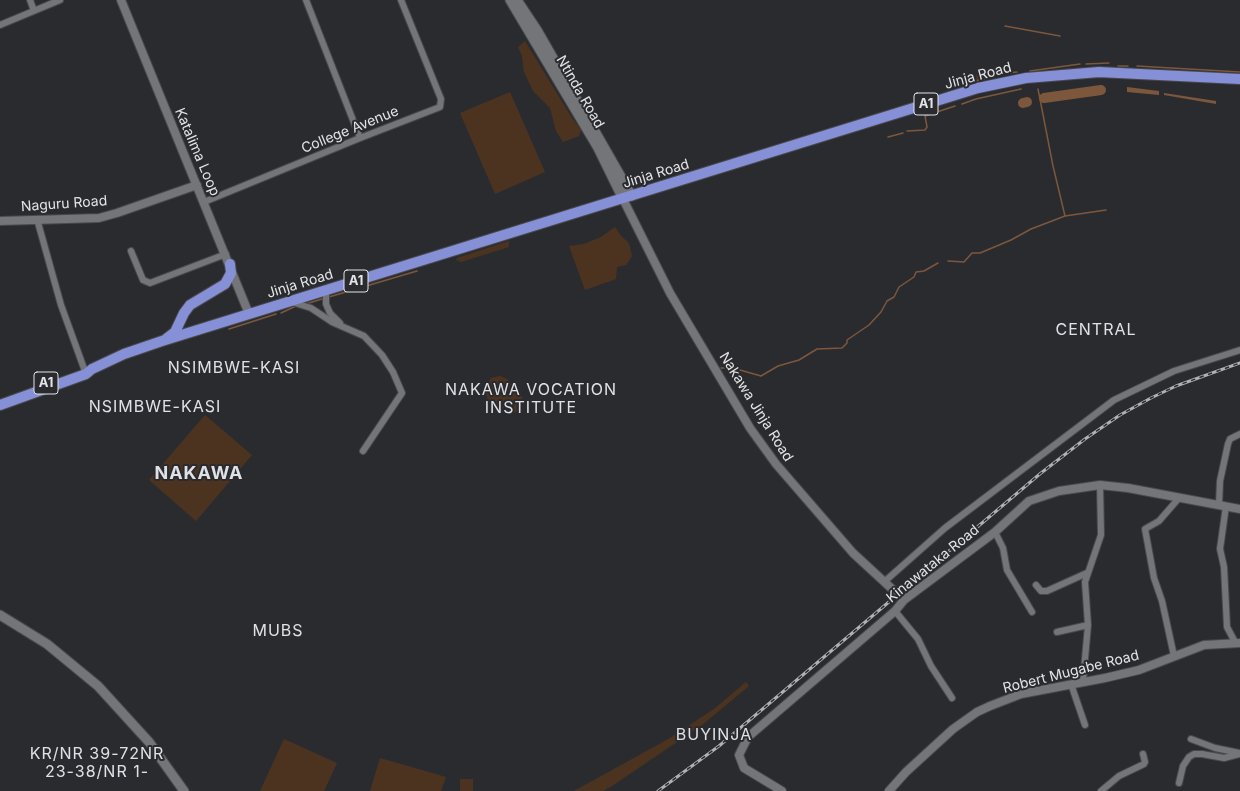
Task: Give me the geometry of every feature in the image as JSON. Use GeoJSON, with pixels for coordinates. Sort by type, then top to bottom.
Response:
{"type":"FeatureCollection","features":[{"type":"Feature","properties":{"kind":"highway","name":"Jinja Road"},"geometry":{"type":"LineString","coordinates":[[0,405],[87,371],[124,354],[162,341],[978,88],[1003,82],[1100,72],[1240,80]]}},
{"type":"Feature","properties":{"kind":"highway"},"geometry":{"type":"LineString","coordinates":[[162,341],[174,332],[190,305],[225,284],[230,273],[230,264]]}},
{"type":"Feature","properties":{"kind":"highway","name":"Jinja Road"},"geometry":{"type":"LineString","coordinates":[[0,399],[87,371]]}},
{"type":"Feature","properties":{"kind":"main road","name":"Ntinda Road"},"geometry":{"type":"LineString","coordinates":[[510,0],[627,197]]}},
{"type":"Feature","properties":{"kind":"main road","name":"Ntinda Road"},"geometry":{"type":"LineString","coordinates":[[517,0],[537,30],[627,197]]}},
{"type":"Feature","properties":{"kind":"main road"},"geometry":{"type":"LineString","coordinates":[[0,615],[47,644],[98,686],[149,742],[184,791]]}},
{"type":"Feature","properties":{"kind":"street"},"geometry":{"type":"LineString","coordinates":[[30,0],[34,11]]}},
{"type":"Feature","properties":{"kind":"street"},"geometry":{"type":"LineString","coordinates":[[0,25],[60,0]]}},
{"type":"Feature","properties":{"kind":"street","name":"Katalima Loop"},"geometry":{"type":"LineString","coordinates":[[121,0],[226,254],[249,314]]}},
{"type":"Feature","properties":{"kind":"street"},"geometry":{"type":"LineString","coordinates":[[306,0],[360,138]]}},
{"type":"Feature","properties":{"kind":"street","name":"College Avenue"},"geometry":{"type":"LineString","coordinates":[[204,202],[360,138],[436,109],[441,105],[442,99],[400,0]]}},
{"type":"Feature","properties":{"kind":"street","name":"Naguru Road"},"geometry":{"type":"LineString","coordinates":[[0,221],[105,216],[197,185]]}},
{"type":"Feature","properties":{"kind":"street","name":"Nakawa Jinja Road"},"geometry":{"type":"LineString","coordinates":[[627,197],[670,293],[750,428],[797,491],[853,553],[904,600]]}},
{"type":"Feature","properties":{"kind":"street"},"geometry":{"type":"LineString","coordinates":[[37,219],[61,305],[87,371]]}},
{"type":"Feature","properties":{"kind":"street"},"geometry":{"type":"LineString","coordinates":[[131,251],[143,280],[150,283],[226,254]]}},
{"type":"Feature","properties":{"kind":"street"},"geometry":{"type":"LineString","coordinates":[[326,290],[326,304],[330,313],[341,324]]}},
{"type":"Feature","properties":{"kind":"street"},"geometry":{"type":"LineString","coordinates":[[290,301],[311,308],[332,322],[341,324],[364,336],[373,343],[393,372],[402,393],[363,451]]}},
{"type":"Feature","properties":{"kind":"street"},"geometry":{"type":"LineString","coordinates":[[884,582],[946,528],[1114,400],[1174,371],[1240,350]]}},
{"type":"Feature","properties":{"kind":"street"},"geometry":{"type":"LineString","coordinates":[[1238,643],[1227,627],[1224,567],[1220,549],[1222,505],[1220,481],[1228,444],[1232,438],[1240,434]]}},
{"type":"Feature","properties":{"kind":"street"},"geometry":{"type":"LineString","coordinates":[[1084,681],[1088,625],[1085,582],[1101,535],[1100,485]]}},
{"type":"Feature","properties":{"kind":"street","name":"Kinawataka Road"},"geometry":{"type":"LineString","coordinates":[[782,791],[744,768],[740,755],[748,737],[895,611],[904,600],[995,532],[1029,501],[1059,491],[1100,485],[1128,488],[1240,509]]}},
{"type":"Feature","properties":{"kind":"street"},"geometry":{"type":"LineString","coordinates":[[1174,656],[1162,601],[1154,578],[1145,529],[1159,521],[1179,498]]}},
{"type":"Feature","properties":{"kind":"street"},"geometry":{"type":"LineString","coordinates":[[995,532],[1003,548],[1007,570],[1032,612]]}},
{"type":"Feature","properties":{"kind":"street"},"geometry":{"type":"LineString","coordinates":[[1036,585],[1041,591],[1047,591],[1087,574]]}},
{"type":"Feature","properties":{"kind":"street"},"geometry":{"type":"LineString","coordinates":[[895,611],[918,639],[931,666],[952,698]]}},
{"type":"Feature","properties":{"kind":"street"},"geometry":{"type":"LineString","coordinates":[[1057,632],[1088,625]]}},
{"type":"Feature","properties":{"kind":"street","name":"Robert Mugabe Road"},"geometry":{"type":"LineString","coordinates":[[889,791],[906,772],[953,729],[977,712],[1021,694],[1139,670],[1204,645],[1238,643]]}},
{"type":"Feature","properties":{"kind":"street"},"geometry":{"type":"LineString","coordinates":[[1071,684],[1085,725]]}},
{"type":"Feature","properties":{"kind":"street"},"geometry":{"type":"LineString","coordinates":[[1191,739],[1215,748],[1240,754]]}},
{"type":"Feature","properties":{"kind":"street"},"geometry":{"type":"LineString","coordinates":[[1101,791],[1118,776],[1145,763],[1143,754]]}},
{"type":"Feature","properties":{"kind":"street"},"geometry":{"type":"LineString","coordinates":[[1180,783],[1183,766],[1189,757],[1194,754],[1224,758],[1240,754]]}},
{"type":"Feature","properties":{"kind":"shaded area"},"geometry":{"type":"Polygon","coordinates":[[[525,41],[572,118],[581,130],[579,136],[563,142],[556,131],[550,108],[533,91],[524,72],[522,56],[518,47],[525,41]]]}},
{"type":"Feature","properties":{"kind":"shaded area"},"geometry":{"type":"Polygon","coordinates":[[[991,72],[994,73],[992,78],[960,86],[958,85],[958,80],[991,72]]]}},
{"type":"Feature","properties":{"kind":"shaded area"},"geometry":{"type":"Polygon","coordinates":[[[1127,87],[1159,91],[1159,95],[1127,92],[1127,87]]]}},
{"type":"Feature","properties":{"kind":"shaded area"},"geometry":{"type":"Polygon","coordinates":[[[1100,88],[1101,91],[1073,96],[1072,92],[1100,88]]]}},
{"type":"Feature","properties":{"kind":"shaded area"},"geometry":{"type":"Polygon","coordinates":[[[510,92],[545,172],[495,194],[460,113],[510,92]]]}},
{"type":"Feature","properties":{"kind":"shaded area"},"geometry":{"type":"Polygon","coordinates":[[[1067,92],[1067,95],[1044,99],[1044,96],[1067,92]]]}},
{"type":"Feature","properties":{"kind":"shaded area"},"geometry":{"type":"Polygon","coordinates":[[[1164,93],[1216,101],[1216,104],[1164,95],[1164,93]]]}},
{"type":"Feature","properties":{"kind":"shaded area"},"geometry":{"type":"Polygon","coordinates":[[[615,227],[621,236],[629,243],[632,256],[626,265],[617,267],[616,279],[585,290],[569,246],[584,244],[601,237],[615,227]]]}},
{"type":"Feature","properties":{"kind":"shaded area"},"geometry":{"type":"Polygon","coordinates":[[[509,241],[509,247],[461,262],[456,260],[457,258],[509,241]]]}},
{"type":"Feature","properties":{"kind":"shaded area"},"geometry":{"type":"Polygon","coordinates":[[[500,376],[507,379],[512,385],[519,387],[522,398],[521,408],[511,415],[498,411],[488,401],[485,388],[491,378],[500,376]]]}},
{"type":"Feature","properties":{"kind":"shaded area"},"geometry":{"type":"Polygon","coordinates":[[[205,415],[252,455],[196,521],[149,480],[205,415]]]}},
{"type":"Feature","properties":{"kind":"shaded area"},"geometry":{"type":"Polygon","coordinates":[[[746,682],[749,686],[702,725],[612,786],[603,791],[574,791],[670,738],[714,709],[746,682]]]}},
{"type":"Feature","properties":{"kind":"shaded area"},"geometry":{"type":"Polygon","coordinates":[[[284,739],[337,763],[324,791],[260,791],[284,739]]]}},
{"type":"Feature","properties":{"kind":"shaded area"},"geometry":{"type":"Polygon","coordinates":[[[380,758],[446,777],[441,791],[370,791],[380,758]]]}},
{"type":"Feature","properties":{"kind":"shaded area"},"geometry":{"type":"Polygon","coordinates":[[[460,779],[473,779],[473,791],[460,791],[460,779]]]}},
{"type":"Feature","properties":{"kind":"waterway"},"geometry":{"type":"LineString","coordinates":[[1005,26],[1060,36]]}},
{"type":"Feature","properties":{"kind":"waterway"},"geometry":{"type":"LineString","coordinates":[[1086,64],[1109,63]]}},
{"type":"Feature","properties":{"kind":"waterway"},"geometry":{"type":"LineString","coordinates":[[1030,71],[1080,64]]}},
{"type":"Feature","properties":{"kind":"waterway"},"geometry":{"type":"LineString","coordinates":[[1118,66],[1128,66]]}},
{"type":"Feature","properties":{"kind":"waterway"},"geometry":{"type":"LineString","coordinates":[[1137,66],[1240,72]]}},
{"type":"Feature","properties":{"kind":"waterway"},"geometry":{"type":"LineString","coordinates":[[1008,73],[1017,72]]}},
{"type":"Feature","properties":{"kind":"waterway"},"geometry":{"type":"LineString","coordinates":[[960,85],[990,77]]}},
{"type":"Feature","properties":{"kind":"waterway"},"geometry":{"type":"LineString","coordinates":[[962,104],[976,99],[1021,89]]}},
{"type":"Feature","properties":{"kind":"waterway"},"geometry":{"type":"LineString","coordinates":[[1038,89],[1053,166],[1065,216]]}},
{"type":"Feature","properties":{"kind":"waterway"},"geometry":{"type":"LineString","coordinates":[[1044,98],[1101,90]]}},
{"type":"Feature","properties":{"kind":"waterway"},"geometry":{"type":"LineString","coordinates":[[1023,103],[1027,102]]}},
{"type":"Feature","properties":{"kind":"waterway"},"geometry":{"type":"LineString","coordinates":[[907,131],[925,130],[927,127],[925,116],[955,106]]}},
{"type":"Feature","properties":{"kind":"waterway"},"geometry":{"type":"LineString","coordinates":[[888,137],[903,133]]}},
{"type":"Feature","properties":{"kind":"waterway"},"geometry":{"type":"LineString","coordinates":[[948,261],[964,262],[972,253],[980,253],[1011,240],[1031,229],[1065,216],[1106,210]]}},
{"type":"Feature","properties":{"kind":"waterway"},"geometry":{"type":"LineString","coordinates":[[721,368],[733,368],[761,376],[778,366],[799,360],[817,349],[842,348],[847,343],[847,340],[869,325],[881,312],[887,301],[894,297],[899,287],[914,277],[916,272],[924,271],[938,263]]}},
{"type":"Feature","properties":{"kind":"waterway"},"geometry":{"type":"LineString","coordinates":[[329,297],[417,271]]}},
{"type":"Feature","properties":{"kind":"waterway"},"geometry":{"type":"LineString","coordinates":[[306,304],[325,298]]}},
{"type":"Feature","properties":{"kind":"waterway"},"geometry":{"type":"LineString","coordinates":[[281,313],[296,306]]}},
{"type":"Feature","properties":{"kind":"waterway"},"geometry":{"type":"LineString","coordinates":[[229,329],[276,314]]}},
{"type":"Feature","properties":{"kind":"railway"},"geometry":{"type":"LineString","coordinates":[[658,791],[719,746],[1041,473],[1085,439],[1120,415],[1151,398],[1176,386],[1240,363]]}},
{"type":"Feature","properties":{"kind":"district","name":"CENTRAL"},"geometry":{"type":"Point","coordinates":[1096,330]}},
{"type":"Feature","properties":{"kind":"district","name":"NSIMBWE-KASI"},"geometry":{"type":"Point","coordinates":[234,368]}},
{"type":"Feature","properties":{"kind":"district","name":"NAKAWA VOCATION INSTITUTE"},"geometry":{"type":"Point","coordinates":[531,399]}},
{"type":"Feature","properties":{"kind":"district","name":"NSIMBWE-KASI"},"geometry":{"type":"Point","coordinates":[155,407]}},
{"type":"Feature","properties":{"kind":"district","name":"NAKAWA"},"geometry":{"type":"Point","coordinates":[199,474]}},
{"type":"Feature","properties":{"kind":"district","name":"MUBS"},"geometry":{"type":"Point","coordinates":[278,631]}},
{"type":"Feature","properties":{"kind":"district","name":"BUYINJA"},"geometry":{"type":"Point","coordinates":[714,735]}},
{"type":"Feature","properties":{"kind":"district","name":"KR/NR 39-72NR 23-38/NR 1-"},"geometry":{"type":"Point","coordinates":[97,763]}}]}
